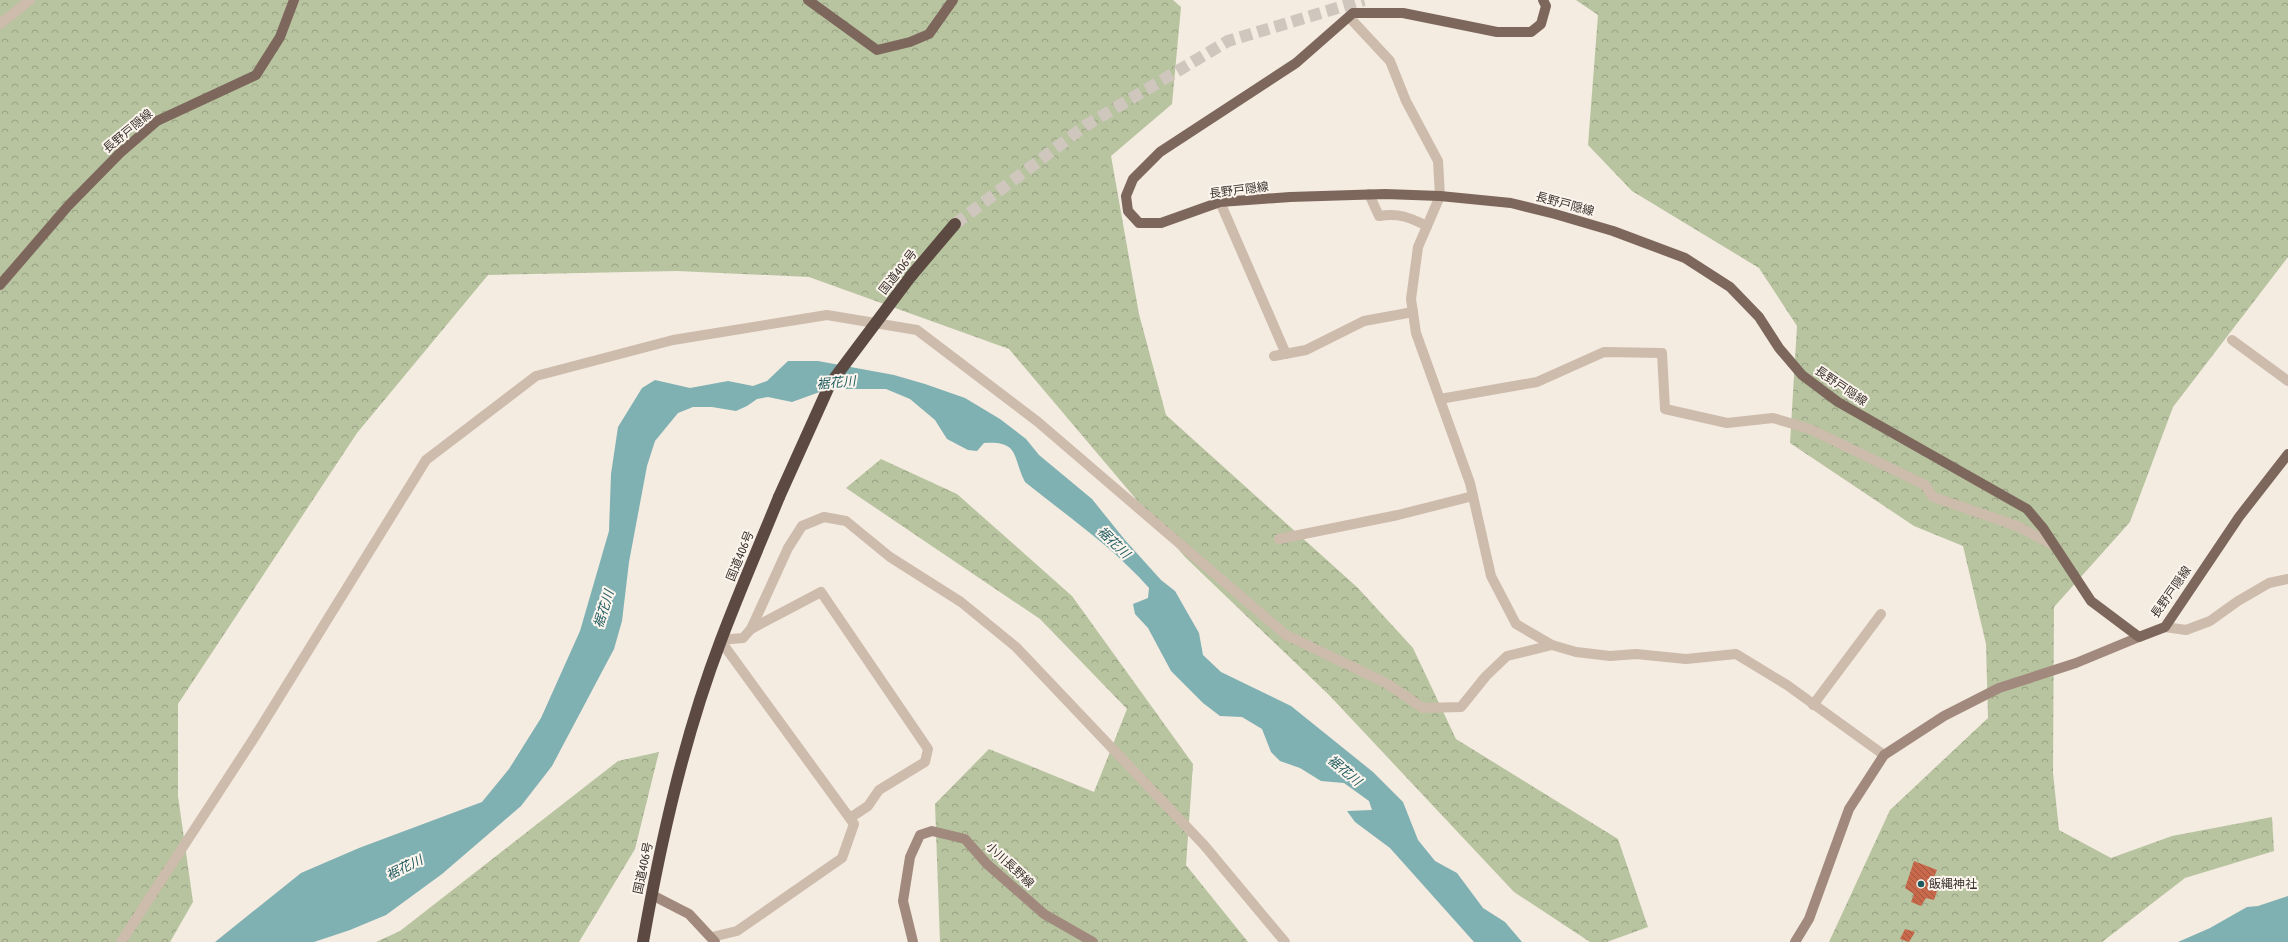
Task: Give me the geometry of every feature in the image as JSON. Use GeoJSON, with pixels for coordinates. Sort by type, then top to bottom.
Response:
{"type":"FeatureCollection","features":[{"type":"Feature","properties":{"kind":"highway","name":"国道406号"},"geometry":{"type":"LineString","coordinates":[[643,942],[666,826],[693,725],[720,640],[779,497],[830,384],[911,276],[955,224]]}},
{"type":"Feature","properties":{"kind":"main road","name":"長野戸隠線"},"geometry":{"type":"LineString","coordinates":[[0,285],[68,206],[120,153],[157,121],[256,75],[280,37],[294,0]]}},
{"type":"Feature","properties":{"kind":"main road"},"geometry":{"type":"LineString","coordinates":[[808,0],[877,50],[910,42],[929,34],[953,0]]}},
{"type":"Feature","properties":{"kind":"main road","name":"長野戸隠線"},"geometry":{"type":"LineString","coordinates":[[1543,0],[1546,6],[1541,24],[1531,32],[1497,32],[1402,13],[1353,13],[1296,63],[1160,152],[1133,179],[1126,196],[1128,211],[1139,223],[1161,222],[1220,202],[1369,194],[1440,196],[1511,203],[1555,214],[1613,231],[1685,258],[1730,287],[1759,317],[1779,348],[1802,375],[1838,402],[2027,509],[2043,528],[2091,600],[2139,637],[2165,627],[2239,517],[2288,454]]}},
{"type":"Feature","properties":{"kind":"street"},"geometry":{"type":"LineString","coordinates":[[0,24],[30,0]]}},
{"type":"Feature","properties":{"kind":"street"},"geometry":{"type":"LineString","coordinates":[[1349,17],[1390,61],[1406,101],[1438,161],[1440,196],[1418,247],[1411,299],[1416,333],[1473,496],[1491,576],[1516,624],[1552,645],[1576,652],[1610,656],[1636,654],[1686,659],[1736,654],[1787,685],[1884,755]]}},
{"type":"Feature","properties":{"kind":"street"},"geometry":{"type":"LineString","coordinates":[[1369,194],[1379,216],[1395,214],[1410,218],[1427,226]]}},
{"type":"Feature","properties":{"kind":"street"},"geometry":{"type":"LineString","coordinates":[[1220,202],[1286,354]]}},
{"type":"Feature","properties":{"kind":"street"},"geometry":{"type":"LineString","coordinates":[[1274,356],[1306,350],[1364,321],[1413,312]]}},
{"type":"Feature","properties":{"kind":"street"},"geometry":{"type":"LineString","coordinates":[[121,942],[254,738],[426,460],[536,376],[673,340],[827,316],[917,330],[1038,422],[1286,635],[1386,683],[1423,708],[1461,707],[1486,676],[1507,656],[1552,645]]}},
{"type":"Feature","properties":{"kind":"street"},"geometry":{"type":"LineString","coordinates":[[2232,340],[2288,381]]}},
{"type":"Feature","properties":{"kind":"street"},"geometry":{"type":"LineString","coordinates":[[1440,399],[1537,382],[1604,352],[1662,353],[1665,409],[1727,423],[1773,418],[1810,429],[1925,485],[1933,497],[2017,526],[2055,546]]}},
{"type":"Feature","properties":{"kind":"street"},"geometry":{"type":"LineString","coordinates":[[1279,539],[1398,515],[1473,496]]}},
{"type":"Feature","properties":{"kind":"street"},"geometry":{"type":"LineString","coordinates":[[720,640],[743,638],[750,629],[788,548],[802,526],[824,517],[846,521],[890,557],[961,602],[1016,647],[1204,845],[1285,942]]}},
{"type":"Feature","properties":{"kind":"street"},"geometry":{"type":"LineString","coordinates":[[2165,627],[2186,630],[2204,624],[2269,583],[2288,579]]}},
{"type":"Feature","properties":{"kind":"street"},"geometry":{"type":"LineString","coordinates":[[750,629],[821,592],[928,749],[925,762],[879,790],[868,806],[850,818]]}},
{"type":"Feature","properties":{"kind":"street"},"geometry":{"type":"LineString","coordinates":[[1813,705],[1881,614]]}},
{"type":"Feature","properties":{"kind":"street"},"geometry":{"type":"LineString","coordinates":[[1794,942],[1809,919],[1849,809],[1884,755],[1944,716],[1999,688],[2076,663],[2139,637]]}},
{"type":"Feature","properties":{"kind":"street"},"geometry":{"type":"LineString","coordinates":[[652,895],[689,914],[713,939],[737,932],[842,858],[854,824],[720,640]]}},
{"type":"Feature","properties":{"kind":"street","name":"小川長野線"},"geometry":{"type":"LineString","coordinates":[[913,942],[903,901],[910,857],[920,835],[932,831],[965,839],[987,864],[1044,914],[1092,942]]}},
{"type":"Feature","properties":{"kind":"green space"},"geometry":{"type":"Polygon","coordinates":[[[0,0],[1173,0],[1181,7],[1172,104],[1111,156],[1139,314],[1166,415],[1358,588],[1413,648],[1456,739],[1618,839],[1648,927],[1607,942],[1590,942],[1514,892],[1329,695],[1185,557],[1009,349],[809,277],[677,271],[488,275],[357,433],[178,704],[178,796],[193,902],[170,942],[0,942],[0,0]]]}},
{"type":"Feature","properties":{"kind":"green space"},"geometry":{"type":"Polygon","coordinates":[[[1576,0],[2288,0],[2288,257],[2173,407],[2130,522],[2054,607],[2053,773],[2059,830],[2111,858],[2172,836],[2272,817],[2274,851],[2185,878],[2102,942],[1829,942],[1890,810],[1988,718],[1986,644],[1963,546],[1914,526],[1790,443],[1797,326],[1759,268],[1632,191],[1588,145],[1598,15],[1576,0]]]}},
{"type":"Feature","properties":{"kind":"green space"},"geometry":{"type":"Polygon","coordinates":[[[881,459],[957,494],[1072,596],[1193,764],[1186,865],[1248,942],[940,942],[935,804],[989,749],[1094,792],[1127,709],[1040,619],[846,488],[881,459]]]}},
{"type":"Feature","properties":{"kind":"green space"},"geometry":{"type":"Polygon","coordinates":[[[659,752],[635,849],[579,942],[376,942],[400,931],[618,761],[659,752]]]}},
{"type":"Feature","properties":{"kind":"water","name":"裾花川"},"geometry":{"type":"Polygon","coordinates":[[[788,361],[818,361],[894,375],[925,384],[965,398],[1000,419],[1026,439],[1039,455],[1092,499],[1125,540],[1161,580],[1175,591],[1199,633],[1203,655],[1221,672],[1291,706],[1373,772],[1403,802],[1418,840],[1435,861],[1457,873],[1483,908],[1505,922],[1522,942],[1474,942],[1390,848],[1355,822],[1347,811],[1372,810],[1369,801],[1344,783],[1321,781],[1300,768],[1280,761],[1271,752],[1262,729],[1242,717],[1220,716],[1203,703],[1171,671],[1148,628],[1135,614],[1133,604],[1148,598],[1149,588],[1105,545],[1025,482],[1016,458],[1009,448],[996,443],[984,443],[977,451],[968,450],[947,439],[935,420],[910,399],[886,389],[828,389],[792,402],[768,397],[757,399],[736,411],[712,407],[693,407],[678,413],[655,441],[647,466],[629,562],[622,621],[614,649],[552,766],[521,806],[442,874],[386,915],[350,930],[314,942],[215,942],[301,873],[359,848],[482,802],[509,769],[541,718],[580,631],[609,531],[611,474],[618,427],[642,388],[655,380],[690,388],[728,381],[753,386],[767,381],[788,361]]]}},
{"type":"Feature","properties":{"kind":"water"},"geometry":{"type":"Polygon","coordinates":[[[2288,896],[2288,942],[2178,942],[2210,928],[2247,907],[2258,906],[2288,896]]]}},
{"type":"Feature","properties":{"kind":"building"},"geometry":{"type":"Polygon","coordinates":[[[1914,861],[1937,870],[1934,877],[1941,879],[1934,900],[1926,898],[1921,906],[1911,902],[1914,894],[1905,888],[1914,861]]]}},
{"type":"Feature","properties":{"kind":"building"},"geometry":{"type":"Polygon","coordinates":[[[1905,929],[1915,932],[1909,942],[1900,939],[1905,929]]]}},
{"type":"Feature","properties":{"kind":"tunnel"},"geometry":{"type":"LineString","coordinates":[[955,224],[1085,126],[1228,41],[1364,0]]}},
{"type":"Feature","properties":{"kind":"place","name":"飯縄神社"},"geometry":{"type":"Point","coordinates":[1921,884]}}]}
